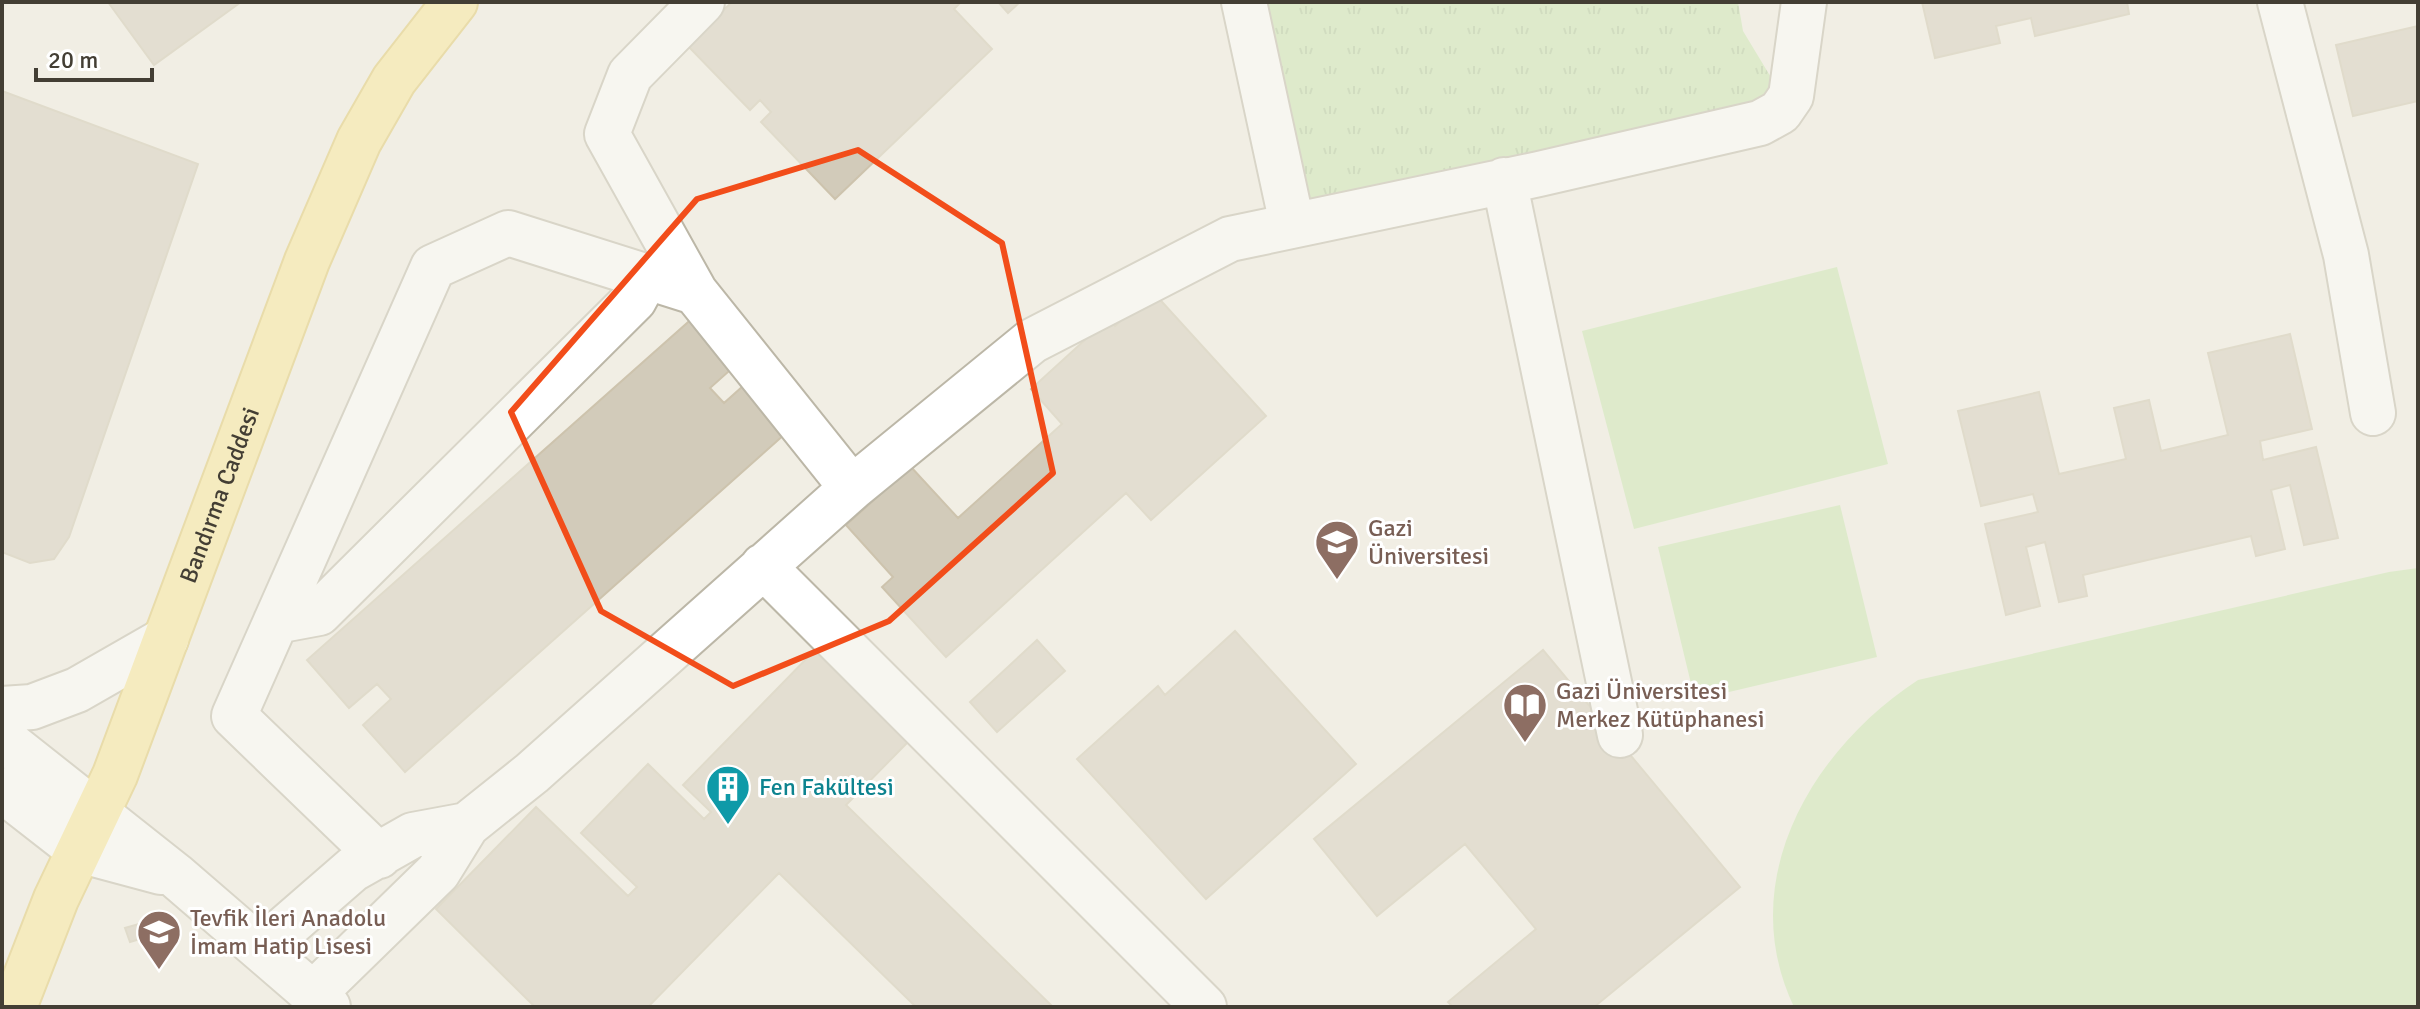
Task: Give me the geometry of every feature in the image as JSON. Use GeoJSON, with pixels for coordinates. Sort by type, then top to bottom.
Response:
{"type":"FeatureCollection","features":[{"type":"Feature","properties":{"kind":"main road","name":"Bandırma Caddesi"},"geometry":{"type":"LineString","coordinates":[[14,1007],[56,899],[115,775],[307,261],[359,141],[394,80],[455,2]]}},
{"type":"Feature","properties":{"kind":"street"},"geometry":{"type":"LineString","coordinates":[[702,2],[630,75],[607,134],[695,292],[852,488]]}},
{"type":"Feature","properties":{"kind":"street"},"geometry":{"type":"LineString","coordinates":[[1244,2],[1292,224]]}},
{"type":"Feature","properties":{"kind":"street"},"geometry":{"type":"LineString","coordinates":[[2,790],[175,875],[320,1001],[438,872],[467,825],[532,773],[852,488],[1032,341],[1230,239],[1760,123],[1780,112],[1791,96],[1804,2]]}},
{"type":"Feature","properties":{"kind":"street"},"geometry":{"type":"LineString","coordinates":[[2280,2],[2346,255],[2373,413]]}},
{"type":"Feature","properties":{"kind":"street"},"geometry":{"type":"LineString","coordinates":[[1504,180],[1620,735]]}},
{"type":"Feature","properties":{"kind":"street"},"geometry":{"type":"LineString","coordinates":[[379,856],[234,716],[433,267],[508,233],[695,292]]}},
{"type":"Feature","properties":{"kind":"street"},"geometry":{"type":"LineString","coordinates":[[276,621],[319,613],[634,300],[647,276]]}},
{"type":"Feature","properties":{"kind":"street"},"geometry":{"type":"LineString","coordinates":[[763,566],[1204,1007]]}},
{"type":"Feature","properties":{"kind":"street"},"geometry":{"type":"LineString","coordinates":[[2,709],[32,707],[77,690],[166,639]]}},
{"type":"Feature","properties":{"kind":"street"},"geometry":{"type":"LineString","coordinates":[[2,738],[88,831]]}},
{"type":"Feature","properties":{"kind":"street"},"geometry":{"type":"LineString","coordinates":[[261,949],[353,869],[413,835],[467,825]]}},
{"type":"Feature","properties":{"kind":"highlighted area"},"geometry":{"type":"Polygon","coordinates":[[[858,150],[1002,243],[1053,473],[889,621],[733,686],[601,611],[511,412],[697,199],[858,150]]]}},
{"type":"Feature","properties":{"kind":"green space"},"geometry":{"type":"Polygon","coordinates":[[[1257,2],[1738,2],[1743,31],[1778,89],[1759,112],[1301,204],[1257,2]]]}},
{"type":"Feature","properties":{"kind":"green space"},"geometry":{"type":"Polygon","coordinates":[[[1837,267],[1888,464],[1634,529],[1582,331],[1837,267]]]}},
{"type":"Feature","properties":{"kind":"green space"},"geometry":{"type":"Polygon","coordinates":[[[1840,505],[1877,657],[1695,700],[1658,547],[1840,505]]]}},
{"type":"Feature","properties":{"kind":"green space"},"geometry":{"type":"Polygon","coordinates":[[[2418,568],[2418,1007],[1794,1007],[1778,960],[1773,913],[1779,867],[1793,822],[1816,781],[1845,743],[1879,709],[1918,680],[2389,572],[2418,568]]]}},
{"type":"Feature","properties":{"kind":"building"},"geometry":{"type":"Polygon","coordinates":[[[108,2],[241,2],[154,65],[108,2]]]}},
{"type":"Feature","properties":{"kind":"building"},"geometry":{"type":"Polygon","coordinates":[[[732,2],[961,2],[954,9],[992,49],[835,199],[761,122],[771,112],[760,100],[750,110],[687,45],[732,2]]]}},
{"type":"Feature","properties":{"kind":"building"},"geometry":{"type":"Polygon","coordinates":[[[998,2],[1020,2],[1008,13],[998,2]]]}},
{"type":"Feature","properties":{"kind":"building"},"geometry":{"type":"Polygon","coordinates":[[[1922,2],[2127,2],[2129,14],[2035,36],[2031,18],[1996,26],[2000,43],[1935,58],[1922,2]]]}},
{"type":"Feature","properties":{"kind":"building"},"geometry":{"type":"Polygon","coordinates":[[[2418,26],[2418,101],[2353,116],[2336,45],[2418,26]]]}},
{"type":"Feature","properties":{"kind":"building"},"geometry":{"type":"Polygon","coordinates":[[[2,91],[198,164],[69,537],[54,559],[30,563],[2,552],[2,91]]]}},
{"type":"Feature","properties":{"kind":"building"},"geometry":{"type":"Polygon","coordinates":[[[1153,292],[1266,416],[1151,520],[1126,493],[946,657],[882,587],[893,577],[846,525],[911,467],[958,518],[1062,424],[1031,389],[1109,318],[1115,326],[1153,292]]]}},
{"type":"Feature","properties":{"kind":"building"},"geometry":{"type":"Polygon","coordinates":[[[695,316],[738,363],[710,388],[724,403],[752,378],[794,426],[405,772],[363,725],[391,699],[377,684],[349,708],[307,660],[695,316]]]}},
{"type":"Feature","properties":{"kind":"building"},"geometry":{"type":"Polygon","coordinates":[[[2290,334],[2312,429],[2260,441],[2263,460],[2316,447],[2338,538],[2304,545],[2290,485],[2271,490],[2285,549],[2256,556],[2251,536],[2083,575],[2087,596],[2059,602],[2045,542],[2026,547],[2040,606],[2006,615],[1985,524],[2038,512],[2033,494],[1981,506],[1958,411],[2039,392],[2059,474],[2126,459],[2114,408],[2149,400],[2161,451],[2228,435],[2208,353],[2290,334]]]}},
{"type":"Feature","properties":{"kind":"building"},"geometry":{"type":"Polygon","coordinates":[[[1235,631],[1356,764],[1206,899],[1077,759],[1158,686],[1165,695],[1235,631]]]}},
{"type":"Feature","properties":{"kind":"building"},"geometry":{"type":"Polygon","coordinates":[[[1037,640],[1065,671],[997,732],[970,702],[1037,640]]]}},
{"type":"Feature","properties":{"kind":"building","name":"Fen Fakültesi"},"geometry":{"type":"Polygon","coordinates":[[[815,650],[908,742],[846,805],[1053,1007],[916,1007],[779,873],[648,1007],[535,1007],[436,909],[536,807],[628,896],[637,887],[581,833],[648,764],[704,819],[711,812],[683,785],[815,650]]]}},
{"type":"Feature","properties":{"kind":"building","name":"Gazi Üniversitesi Merkez Kütüphanesi"},"geometry":{"type":"Polygon","coordinates":[[[1543,650],[1740,887],[1594,1007],[1453,1007],[1448,1002],[1536,929],[1465,844],[1377,916],[1314,839],[1543,650]]]}},
{"type":"Feature","properties":{"kind":"building"},"geometry":{"type":"Polygon","coordinates":[[[146,922],[150,936],[130,942],[125,928],[146,922]]]}},
{"type":"Feature","properties":{"kind":"place","name":"Gazi Üniversitesi"},"geometry":{"type":"Point","coordinates":[1337,581]}},
{"type":"Feature","properties":{"kind":"place","name":"Gazi Üniversitesi Merkez Kütüphanesi"},"geometry":{"type":"Point","coordinates":[1525,744]}},
{"type":"Feature","properties":{"kind":"place","name":"Fen Fakültesi"},"geometry":{"type":"Point","coordinates":[728,826]}},
{"type":"Feature","properties":{"kind":"place","name":"Tevfik İleri Anadolu İmam Hatip Lisesi"},"geometry":{"type":"Point","coordinates":[159,971]}}]}
